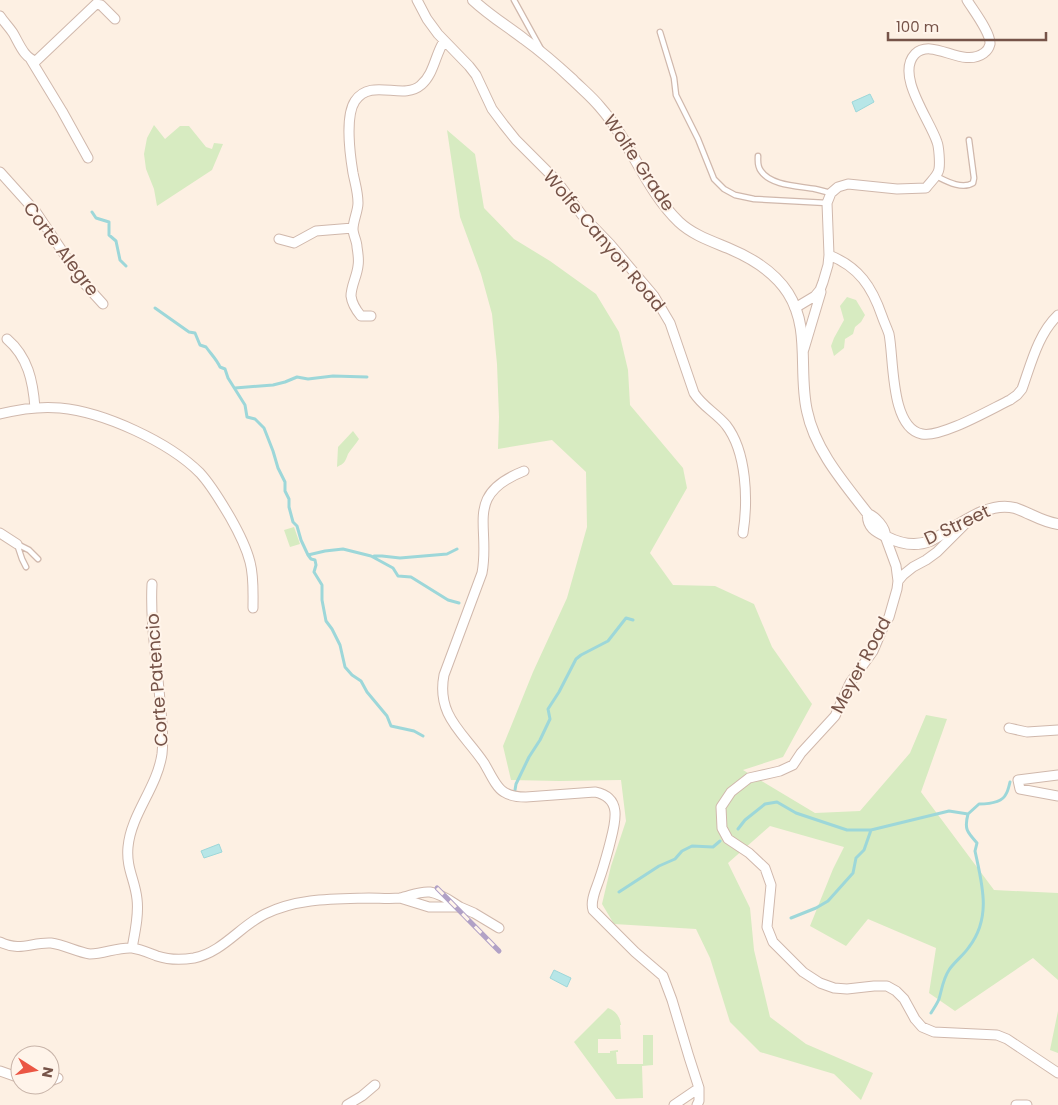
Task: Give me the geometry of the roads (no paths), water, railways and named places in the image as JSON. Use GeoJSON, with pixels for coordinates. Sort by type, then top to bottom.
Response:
{"type":"FeatureCollection","features":[{"type":"Feature","properties":{"kind":"street","name":"Wolfe Canyon Road"},"geometry":{"type":"LineString","coordinates":[[417,0],[427,19],[444,42],[476,75],[492,109],[504,125],[516,140],[556,180],[582,215],[646,285],[666,315],[694,393],[725,424],[733,435],[738,448],[743,473],[745,500],[743,533]]}},
{"type":"Feature","properties":{"kind":"street","name":"Wolfe Grade"},"geometry":{"type":"LineString","coordinates":[[473,0],[544,54],[590,96],[616,128],[647,181],[674,216],[688,229],[696,235],[737,252],[761,265],[782,285],[795,308],[801,328],[804,397],[812,428],[829,461],[868,514],[873,517],[886,533],[885,536],[896,566],[898,581]]}},
{"type":"Feature","properties":{"kind":"street"},"geometry":{"type":"LineString","coordinates":[[803,354],[828,265],[827,203],[831,193],[838,187],[848,184],[897,189],[926,188],[939,170],[938,144],[912,88],[908,74],[910,62],[916,53],[929,48],[958,57],[972,59],[988,51],[990,43],[988,35],[967,0]]}},
{"type":"Feature","properties":{"kind":"street"},"geometry":{"type":"LineString","coordinates":[[31,60],[36,61],[41,58],[96,4],[101,5],[115,19]]}},
{"type":"Feature","properties":{"kind":"street"},"geometry":{"type":"LineString","coordinates":[[0,16],[31,60],[88,158]]}},
{"type":"Feature","properties":{"kind":"street"},"geometry":{"type":"LineString","coordinates":[[371,316],[361,316],[354,306],[351,295],[358,266],[353,228],[358,203],[349,134],[350,115],[353,104],[359,97],[371,90],[408,91],[420,86],[428,76],[444,42]]}},
{"type":"Feature","properties":{"kind":"street","name":"Corte Alegre"},"geometry":{"type":"LineString","coordinates":[[0,172],[36,212],[80,278],[103,304]]}},
{"type":"Feature","properties":{"kind":"street"},"geometry":{"type":"LineString","coordinates":[[279,239],[294,243],[316,231],[353,228]]}},
{"type":"Feature","properties":{"kind":"street"},"geometry":{"type":"LineString","coordinates":[[829,255],[851,266],[870,288],[888,332],[897,398],[902,417],[914,432],[932,434],[946,430],[1017,395],[1022,389],[1038,346],[1047,329],[1058,315]]}},
{"type":"Feature","properties":{"kind":"street"},"geometry":{"type":"LineString","coordinates":[[795,308],[816,296],[823,282]]}},
{"type":"Feature","properties":{"kind":"street"},"geometry":{"type":"LineString","coordinates":[[7,339],[16,347],[26,363],[31,380],[35,408]]}},
{"type":"Feature","properties":{"kind":"street"},"geometry":{"type":"LineString","coordinates":[[0,414],[53,407],[75,410],[139,432],[180,456],[206,480],[228,512],[241,539],[250,563],[253,608]]}},
{"type":"Feature","properties":{"kind":"street"},"geometry":{"type":"LineString","coordinates":[[524,471],[508,478],[495,488],[486,504],[483,516],[483,567],[480,580],[444,675],[442,691],[444,704],[451,721],[504,793],[526,797],[596,792],[605,795],[612,802],[616,814],[614,828],[591,907],[631,948],[663,976],[700,1088],[697,1105]]}},
{"type":"Feature","properties":{"kind":"street","name":"D Street"},"geometry":{"type":"LineString","coordinates":[[885,536],[902,543],[922,544],[935,539],[989,509],[1001,506],[1014,508],[1044,521],[1058,524]]}},
{"type":"Feature","properties":{"kind":"street"},"geometry":{"type":"LineString","coordinates":[[898,581],[913,567],[937,552],[971,518]]}},
{"type":"Feature","properties":{"kind":"street"},"geometry":{"type":"LineString","coordinates":[[0,533],[17,544]]}},
{"type":"Feature","properties":{"kind":"street","name":"Meyer Road"},"geometry":{"type":"LineString","coordinates":[[898,581],[889,617],[873,652],[850,683],[835,716],[801,753],[793,765],[780,771],[749,778],[732,792],[721,807],[722,828],[728,839],[749,853],[765,868],[771,884],[767,928],[773,942],[803,972],[820,983],[834,988],[887,986],[904,999],[915,1019],[922,1027],[934,1032],[997,1035],[1007,1038],[1058,1073]]}},
{"type":"Feature","properties":{"kind":"street","name":"Corte Patencio"},"geometry":{"type":"LineString","coordinates":[[132,948],[138,904],[129,867],[129,842],[133,826],[155,779],[162,747],[152,584]]}},
{"type":"Feature","properties":{"kind":"street"},"geometry":{"type":"LineString","coordinates":[[1009,728],[1027,732],[1058,730]]}},
{"type":"Feature","properties":{"kind":"street"},"geometry":{"type":"LineString","coordinates":[[1058,775],[1018,780],[1020,789],[1058,796]]}},
{"type":"Feature","properties":{"kind":"street"},"geometry":{"type":"LineString","coordinates":[[0,942],[13,947],[50,943],[90,954],[132,948],[164,958],[195,958],[215,950],[257,918],[291,904],[324,899],[400,898],[420,892],[431,892],[441,895],[499,928]]}},
{"type":"Feature","properties":{"kind":"street"},"geometry":{"type":"LineString","coordinates":[[400,898],[429,907],[460,907]]}},
{"type":"Feature","properties":{"kind":"street"},"geometry":{"type":"LineString","coordinates":[[347,1105],[375,1085]]}},
{"type":"Feature","properties":{"kind":"street"},"geometry":{"type":"LineString","coordinates":[[674,1105],[700,1088]]}},
{"type":"Feature","properties":{"kind":"street"},"geometry":{"type":"LineString","coordinates":[[1016,1105],[1027,1105]]}},
{"type":"Feature","properties":{"kind":"lane"},"geometry":{"type":"LineString","coordinates":[[514,0],[544,54]]}},
{"type":"Feature","properties":{"kind":"lane"},"geometry":{"type":"LineString","coordinates":[[660,32],[674,78],[676,95],[698,139],[714,179],[724,189],[735,195],[754,199],[827,203]]}},
{"type":"Feature","properties":{"kind":"lane"},"geometry":{"type":"LineString","coordinates":[[935,176],[961,186],[968,186],[972,183],[974,178],[969,140]]}},
{"type":"Feature","properties":{"kind":"lane"},"geometry":{"type":"LineString","coordinates":[[758,156],[758,165],[762,173],[769,179],[793,186],[831,193]]}},
{"type":"Feature","properties":{"kind":"lane"},"geometry":{"type":"LineString","coordinates":[[17,544],[29,550],[38,560]]}},
{"type":"Feature","properties":{"kind":"lane"},"geometry":{"type":"LineString","coordinates":[[17,544],[26,567]]}},
{"type":"Feature","properties":{"kind":"water"},"geometry":{"type":"Polygon","coordinates":[[[870,94],[874,102],[856,112],[852,102],[870,94]]]}},
{"type":"Feature","properties":{"kind":"water"},"geometry":{"type":"Polygon","coordinates":[[[219,844],[222,852],[204,858],[201,851],[219,844]]]}},
{"type":"Feature","properties":{"kind":"water"},"geometry":{"type":"Polygon","coordinates":[[[554,970],[571,978],[567,987],[550,978],[554,970]]]}},
{"type":"Feature","properties":{"kind":"waterway"},"geometry":{"type":"LineString","coordinates":[[92,212],[96,218],[109,222],[109,235],[116,241],[120,260],[126,266]]}},
{"type":"Feature","properties":{"kind":"waterway"},"geometry":{"type":"LineString","coordinates":[[155,308],[189,332],[195,333],[200,345],[206,347],[220,367],[225,369],[228,378],[245,405],[247,417],[255,419],[264,428],[285,482],[285,491],[289,499],[293,522],[297,526],[308,555],[343,549],[371,556],[393,568],[398,576],[411,577],[448,600],[459,603]]}},
{"type":"Feature","properties":{"kind":"waterway"},"geometry":{"type":"LineString","coordinates":[[235,388],[273,385],[297,377],[308,379],[333,376],[367,377]]}},
{"type":"Feature","properties":{"kind":"waterway"},"geometry":{"type":"LineString","coordinates":[[374,556],[400,558],[447,554],[457,549]]}},
{"type":"Feature","properties":{"kind":"waterway"},"geometry":{"type":"LineString","coordinates":[[308,555],[311,559],[315,560],[314,572],[322,585],[322,600],[326,621],[340,645],[345,667],[361,681],[367,692],[387,716],[391,726],[414,731],[423,736]]}},
{"type":"Feature","properties":{"kind":"waterway"},"geometry":{"type":"LineString","coordinates":[[515,790],[529,757],[550,719],[548,709],[576,659],[608,641],[626,618],[633,620]]}},
{"type":"Feature","properties":{"kind":"waterway"},"geometry":{"type":"LineString","coordinates":[[738,829],[745,820],[765,804],[777,802],[796,813],[847,830],[871,830],[949,811],[968,814],[979,804],[994,802],[1004,797],[1010,782]]}},
{"type":"Feature","properties":{"kind":"waterway"},"geometry":{"type":"LineString","coordinates":[[931,1013],[939,999],[947,973],[967,950],[981,924],[983,900],[975,851],[977,843],[967,830],[968,814]]}},
{"type":"Feature","properties":{"kind":"waterway"},"geometry":{"type":"LineString","coordinates":[[791,918],[828,901],[853,873],[856,858],[864,850],[871,830]]}},
{"type":"Feature","properties":{"kind":"waterway"},"geometry":{"type":"LineString","coordinates":[[619,892],[659,866],[675,859],[682,851],[692,846],[713,847],[720,841]]}},
{"type":"Feature","properties":{"kind":"railway"},"geometry":{"type":"LineString","coordinates":[[437,888],[499,951]]}}]}
